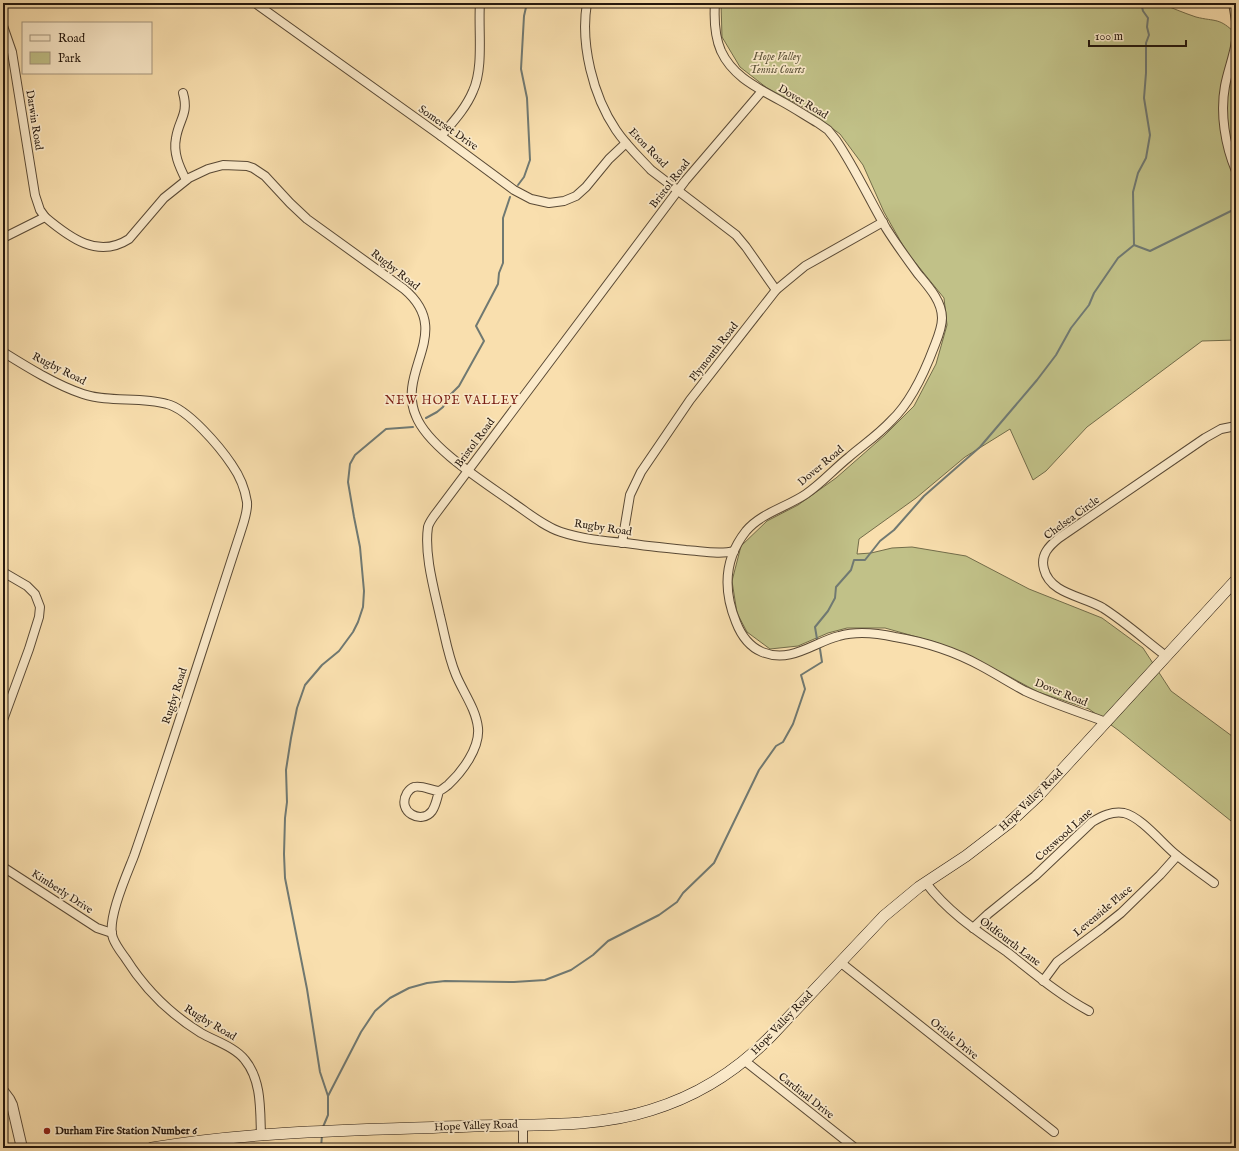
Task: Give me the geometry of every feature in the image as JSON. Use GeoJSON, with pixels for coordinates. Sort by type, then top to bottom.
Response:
{"type":"FeatureCollection","features":[{"type":"Feature","properties":{"kind":"main road","name":"Hope Valley Road"},"geometry":{"type":"LineString","coordinates":[[152,1148],[179,1143],[330,1131],[585,1122],[635,1114],[687,1097],[723,1076],[745,1060],[771,1036],[884,916],[926,883],[984,842],[1019,814],[1039,795],[1236,580]]}},
{"type":"Feature","properties":{"kind":"street","name":"Somerset Drive"},"geometry":{"type":"LineString","coordinates":[[254,3],[441,136],[518,193],[537,201],[549,203],[570,199],[581,192],[609,159],[626,143]]}},
{"type":"Feature","properties":{"kind":"street"},"geometry":{"type":"LineString","coordinates":[[441,136],[465,105],[474,88],[479,64],[480,3]]}},
{"type":"Feature","properties":{"kind":"street","name":"Eton Road"},"geometry":{"type":"LineString","coordinates":[[587,3],[585,29],[592,76],[608,115],[616,130],[651,170],[736,235],[776,290]]}},
{"type":"Feature","properties":{"kind":"street","name":"Dover Road"},"geometry":{"type":"LineString","coordinates":[[715,3],[716,25],[719,46],[722,53],[737,73],[750,83],[828,130],[841,148],[898,246],[932,291],[940,305],[942,313],[942,322],[928,364],[902,408],[892,421],[818,485],[791,503],[754,523],[746,532],[734,551],[728,569],[728,600],[731,611],[744,638],[756,649],[779,655],[803,651],[832,638],[847,634],[870,634],[896,637],[925,643],[949,651],[1039,697],[1106,722]]}},
{"type":"Feature","properties":{"kind":"street"},"geometry":{"type":"LineString","coordinates":[[1233,3],[1236,21]]}},
{"type":"Feature","properties":{"kind":"street","name":"Darwin Road"},"geometry":{"type":"LineString","coordinates":[[3,26],[12,52],[35,195],[40,210],[45,217]]}},
{"type":"Feature","properties":{"kind":"street"},"geometry":{"type":"LineString","coordinates":[[1236,41],[1235,55],[1225,85],[1223,106],[1229,150],[1236,170]]}},
{"type":"Feature","properties":{"kind":"street","name":"Bristol Road"},"geometry":{"type":"LineString","coordinates":[[439,791],[455,779],[469,761],[478,728],[469,702],[450,659],[430,569],[428,525],[678,190],[762,91]]}},
{"type":"Feature","properties":{"kind":"street"},"geometry":{"type":"LineString","coordinates":[[183,93],[186,104],[177,135],[176,154],[179,166],[186,180]]}},
{"type":"Feature","properties":{"kind":"street","name":"Rugby Road"},"geometry":{"type":"LineString","coordinates":[[45,217],[78,241],[100,248],[112,247],[129,239],[164,198],[195,174],[222,165],[240,165],[254,168],[274,184],[290,203],[307,219],[413,297],[424,316],[426,331],[413,383],[413,408],[416,417],[425,432],[445,452],[550,528],[560,532],[593,540],[725,553],[734,551]]}},
{"type":"Feature","properties":{"kind":"street"},"geometry":{"type":"LineString","coordinates":[[3,238],[45,217]]}},
{"type":"Feature","properties":{"kind":"street","name":"Plymouth Road"},"geometry":{"type":"LineString","coordinates":[[622,543],[630,495],[641,472],[690,400],[776,290],[805,266],[883,222]]}},
{"type":"Feature","properties":{"kind":"street","name":"Rugby Road"},"geometry":{"type":"LineString","coordinates":[[3,352],[54,381],[81,394],[99,398],[163,402],[176,407],[197,424],[233,466],[241,482],[247,502],[245,519],[145,823],[118,900],[112,920],[112,933],[116,944],[134,972],[153,995],[179,1018],[233,1049],[245,1060],[255,1077],[257,1084],[260,1105],[261,1136]]}},
{"type":"Feature","properties":{"kind":"street","name":"Chelsea Circle"},"geometry":{"type":"LineString","coordinates":[[1166,656],[1100,606],[1054,586],[1047,578],[1043,566],[1043,560],[1051,545],[1059,538],[1220,429],[1236,426]]}},
{"type":"Feature","properties":{"kind":"street"},"geometry":{"type":"LineString","coordinates":[[3,572],[27,586],[35,594],[40,607],[39,617],[29,649],[3,720]]}},
{"type":"Feature","properties":{"kind":"street"},"geometry":{"type":"LineString","coordinates":[[415,786],[439,791],[435,807],[432,812],[426,816],[420,817],[413,815],[407,810],[404,804],[405,796],[410,789],[415,786]]}},
{"type":"Feature","properties":{"kind":"street","name":"Cotswood Lane"},"geometry":{"type":"LineString","coordinates":[[973,928],[1035,876],[1092,822],[1102,816],[1112,813],[1124,813],[1135,818],[1177,856],[1214,883]]}},
{"type":"Feature","properties":{"kind":"street","name":"Levenside Place"},"geometry":{"type":"LineString","coordinates":[[1043,981],[1057,962],[1121,913],[1177,856]]}},
{"type":"Feature","properties":{"kind":"street","name":"Kimberly Drive"},"geometry":{"type":"LineString","coordinates":[[3,867],[98,928],[112,933]]}},
{"type":"Feature","properties":{"kind":"street","name":"Oldfourth Lane"},"geometry":{"type":"LineString","coordinates":[[926,883],[935,895],[949,909],[973,928],[1043,981],[1075,1003],[1089,1010]]}},
{"type":"Feature","properties":{"kind":"street","name":"Oriole Drive"},"geometry":{"type":"LineString","coordinates":[[840,962],[1054,1132]]}},
{"type":"Feature","properties":{"kind":"street","name":"Cardinal Drive"},"geometry":{"type":"LineString","coordinates":[[745,1060],[851,1147]]}},
{"type":"Feature","properties":{"kind":"street"},"geometry":{"type":"LineString","coordinates":[[3,1091],[12,1105],[22,1148]]}},
{"type":"Feature","properties":{"kind":"street"},"geometry":{"type":"LineString","coordinates":[[523,1124],[523,1148]]}},
{"type":"Feature","properties":{"kind":"green space","name":"Hope Valley Tennis Courts"},"geometry":{"type":"Polygon","coordinates":[[[721,3],[1160,3],[1196,17],[1221,22],[1236,34],[1236,340],[1202,341],[1087,427],[1046,471],[1033,480],[1010,429],[965,457],[916,498],[859,539],[857,554],[871,553],[892,548],[912,547],[966,556],[1029,589],[1102,618],[1143,648],[1171,691],[1236,739],[1236,825],[1118,730],[1089,709],[1038,692],[1001,672],[938,643],[885,628],[847,628],[828,633],[798,646],[770,649],[747,632],[737,613],[732,581],[741,546],[767,521],[798,505],[836,478],[885,435],[914,406],[936,364],[947,325],[944,298],[906,251],[884,212],[863,165],[840,134],[803,107],[767,88],[740,67],[722,37],[721,3]]]}},
{"type":"Feature","properties":{"kind":"waterway"},"geometry":{"type":"LineString","coordinates":[[518,185],[524,177],[530,160],[527,98],[521,69],[524,16],[527,3]]}},
{"type":"Feature","properties":{"kind":"waterway"},"geometry":{"type":"LineString","coordinates":[[1134,245],[1133,192],[1138,173],[1146,158],[1150,135],[1144,98],[1146,43],[1149,35],[1147,27],[1148,18],[1143,11],[1141,3]]}},
{"type":"Feature","properties":{"kind":"waterway"},"geometry":{"type":"LineString","coordinates":[[426,418],[443,407],[448,397],[459,386],[484,341],[476,326],[498,284],[499,273],[503,263],[503,218],[510,197]]}},
{"type":"Feature","properties":{"kind":"waterway"},"geometry":{"type":"LineString","coordinates":[[1134,245],[1150,251],[1233,210],[1236,206]]}},
{"type":"Feature","properties":{"kind":"waterway"},"geometry":{"type":"LineString","coordinates":[[817,639],[815,627],[828,611],[835,598],[836,587],[851,570],[854,560],[865,560],[880,541],[894,530],[924,496],[980,447],[1037,380],[1056,355],[1071,328],[1089,305],[1094,293],[1118,258],[1134,245]]}},
{"type":"Feature","properties":{"kind":"waterway"},"geometry":{"type":"LineString","coordinates":[[323,1127],[328,1115],[328,1096],[320,1072],[307,989],[285,878],[284,854],[287,802],[286,770],[297,708],[305,685],[322,665],[339,651],[353,632],[363,607],[364,591],[360,547],[348,482],[350,464],[355,455],[386,429],[413,427]]}},
{"type":"Feature","properties":{"kind":"waterway"},"geometry":{"type":"LineString","coordinates":[[328,1096],[361,1032],[375,1011],[390,998],[409,988],[427,983],[445,981],[514,982],[545,980],[571,970],[593,955],[608,941],[659,915],[677,902],[683,893],[714,863],[759,770],[776,746],[783,742],[793,724],[805,689],[801,675],[822,662],[820,649]]}},
{"type":"Feature","properties":{"kind":"waterway"},"geometry":{"type":"LineString","coordinates":[[321,1148],[322,1135]]}},
{"type":"Feature","properties":{"kind":"waterway"},"geometry":{"type":"LineString","coordinates":[[1234,1148],[1236,1140]]}},
{"type":"Feature","properties":{"kind":"place","name":"Durham Fire Station Number 6"},"geometry":{"type":"Point","coordinates":[47,1131]}},
{"type":"Feature","properties":{"kind":"district","name":"NEW HOPE VALLEY"},"geometry":{"type":"Point","coordinates":[452,400]}}]}
